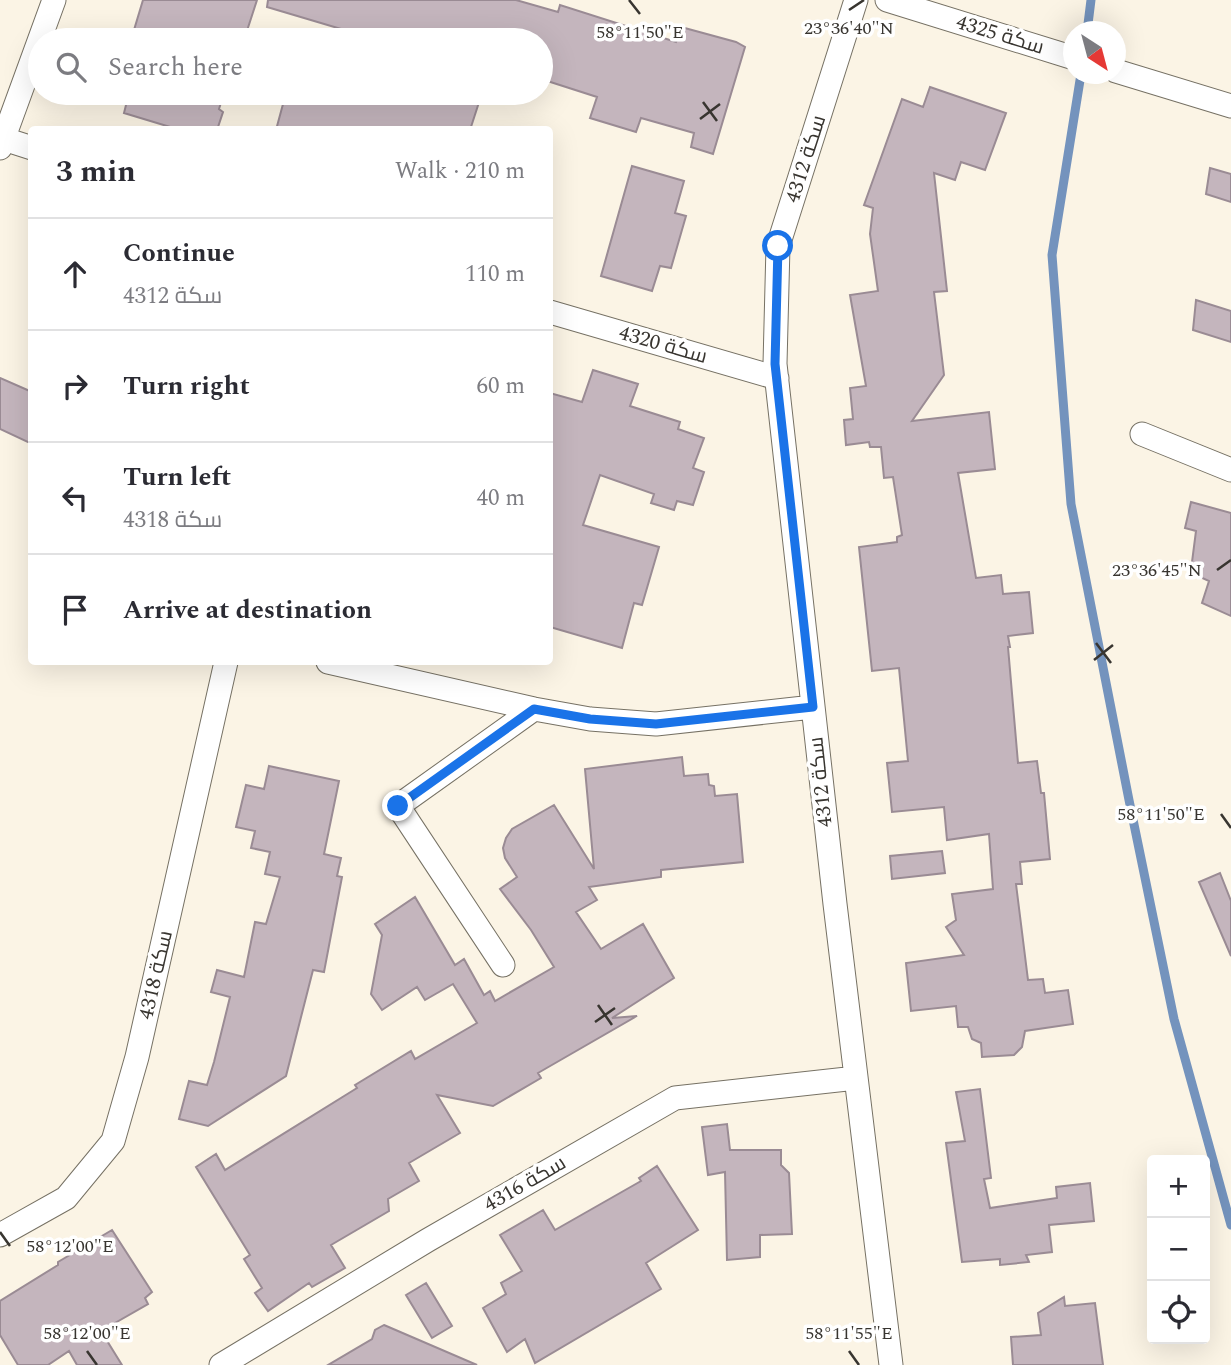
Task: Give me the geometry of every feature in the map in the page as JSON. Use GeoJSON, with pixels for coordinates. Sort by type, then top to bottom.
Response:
{"type":"FeatureCollection","features":[{"type":"Feature","properties":{"kind":"street"},"geometry":{"type":"LineString","coordinates":[[44,28],[54,0]]}},
{"type":"Feature","properties":{"kind":"street","name":"سكة 4312"},"geometry":{"type":"LineString","coordinates":[[856,0],[778,246],[775,364],[891,1365]]}},
{"type":"Feature","properties":{"kind":"street","name":"سكة 4325"},"geometry":{"type":"LineString","coordinates":[[887,0],[1063,55]]}},
{"type":"Feature","properties":{"kind":"street"},"geometry":{"type":"LineString","coordinates":[[28,72],[2,144],[28,147]]}},
{"type":"Feature","properties":{"kind":"street"},"geometry":{"type":"LineString","coordinates":[[1126,74],[1231,106]]}},
{"type":"Feature","properties":{"kind":"street","name":"سكة 4320"},"geometry":{"type":"LineString","coordinates":[[553,313],[777,378]]}},
{"type":"Feature","properties":{"kind":"street"},"geometry":{"type":"LineString","coordinates":[[1142,434],[1231,470]]}},
{"type":"Feature","properties":{"kind":"street","name":"سكة 4318"},"geometry":{"type":"LineString","coordinates":[[0,1235],[65,1198],[113,1141],[137,1057],[225,665]]}},
{"type":"Feature","properties":{"kind":"street"},"geometry":{"type":"LineString","coordinates":[[341,665],[534,709],[590,719],[656,724],[813,707]]}},
{"type":"Feature","properties":{"kind":"street"},"geometry":{"type":"LineString","coordinates":[[503,965],[398,806],[534,709]]}},
{"type":"Feature","properties":{"kind":"street","name":"سكة 4316"},"geometry":{"type":"LineString","coordinates":[[221,1365],[428,1240],[675,1098],[856,1078]]}},
{"type":"Feature","properties":{"kind":"building"},"geometry":{"type":"Polygon","coordinates":[[[143,0],[257,0],[248,28],[135,28],[143,0]]]}},
{"type":"Feature","properties":{"kind":"building"},"geometry":{"type":"Polygon","coordinates":[[[268,0],[516,0],[558,12],[560,5],[676,42],[681,27],[745,47],[713,154],[691,147],[694,133],[641,118],[636,132],[590,118],[597,97],[553,83],[553,28],[338,28],[267,7],[268,0]]]}},
{"type":"Feature","properties":{"kind":"building"},"geometry":{"type":"Polygon","coordinates":[[[930,87],[1006,113],[985,170],[961,162],[955,180],[934,173],[947,291],[934,292],[944,375],[912,421],[989,412],[995,469],[958,473],[976,578],[1001,575],[1003,594],[1029,592],[1033,633],[1008,636],[1008,647],[1018,763],[1037,761],[1041,793],[1044,793],[1050,859],[1020,862],[1022,884],[1016,884],[1028,980],[1043,979],[1045,993],[1068,990],[1073,1024],[1025,1031],[1022,1047],[1014,1055],[982,1057],[981,1043],[972,1039],[968,1027],[958,1027],[956,1006],[911,1011],[906,963],[964,955],[946,927],[956,920],[952,894],[993,889],[989,834],[947,840],[944,807],[892,812],[887,763],[908,761],[899,668],[872,671],[859,547],[897,542],[897,537],[902,535],[893,477],[884,478],[881,447],[870,447],[869,442],[846,445],[844,420],[853,419],[850,388],[866,386],[850,295],[878,291],[870,234],[873,208],[864,205],[902,99],[923,107],[930,87]]]}},
{"type":"Feature","properties":{"kind":"building"},"geometry":{"type":"Polygon","coordinates":[[[126,105],[220,105],[219,109],[223,112],[218,126],[167,126],[124,113],[126,105]]]}},
{"type":"Feature","properties":{"kind":"building"},"geometry":{"type":"Polygon","coordinates":[[[283,105],[478,105],[471,126],[277,126],[283,105]]]}},
{"type":"Feature","properties":{"kind":"building"},"geometry":{"type":"Polygon","coordinates":[[[632,166],[684,181],[675,213],[686,216],[671,268],[660,266],[652,291],[601,276],[632,166]]]}},
{"type":"Feature","properties":{"kind":"building"},"geometry":{"type":"Polygon","coordinates":[[[1210,168],[1231,174],[1231,202],[1206,194],[1210,168]]]}},
{"type":"Feature","properties":{"kind":"building"},"geometry":{"type":"Polygon","coordinates":[[[1196,300],[1231,311],[1231,342],[1193,330],[1196,300]]]}},
{"type":"Feature","properties":{"kind":"building"},"geometry":{"type":"Polygon","coordinates":[[[593,370],[638,384],[630,406],[680,422],[678,429],[704,438],[693,468],[704,472],[693,505],[677,501],[674,510],[651,503],[654,494],[600,475],[583,525],[659,547],[642,605],[634,603],[622,648],[553,628],[553,394],[582,402],[593,370]]]}},
{"type":"Feature","properties":{"kind":"building"},"geometry":{"type":"Polygon","coordinates":[[[0,378],[28,390],[28,442],[0,429],[0,378]]]}},
{"type":"Feature","properties":{"kind":"building"},"geometry":{"type":"Polygon","coordinates":[[[1191,502],[1231,513],[1231,616],[1202,603],[1209,581],[1198,576],[1192,562],[1196,531],[1185,528],[1191,502]]]}},
{"type":"Feature","properties":{"kind":"building"},"geometry":{"type":"Polygon","coordinates":[[[682,757],[684,776],[708,774],[709,785],[714,786],[715,796],[737,794],[743,862],[661,870],[661,877],[589,887],[597,900],[576,912],[601,949],[643,924],[674,978],[612,1018],[637,1016],[538,1073],[541,1078],[493,1106],[437,1095],[460,1133],[409,1163],[419,1181],[388,1199],[389,1211],[331,1245],[345,1268],[312,1287],[309,1283],[268,1311],[255,1293],[262,1288],[244,1259],[250,1255],[196,1167],[216,1154],[225,1170],[411,1051],[415,1059],[477,1023],[453,984],[425,1000],[417,987],[382,1010],[371,994],[382,935],[375,924],[415,897],[455,965],[464,959],[484,995],[490,991],[495,1001],[554,967],[531,930],[500,889],[517,877],[505,858],[503,848],[512,829],[554,805],[594,869],[585,769],[682,757]]]}},
{"type":"Feature","properties":{"kind":"building"},"geometry":{"type":"Polygon","coordinates":[[[269,766],[339,781],[324,854],[341,858],[337,876],[342,877],[324,972],[313,970],[286,1076],[208,1126],[179,1119],[189,1081],[207,1085],[214,1062],[230,997],[211,992],[217,970],[244,977],[255,922],[266,924],[280,877],[265,874],[270,852],[251,848],[255,831],[236,827],[246,785],[264,789],[269,766]]]}},
{"type":"Feature","properties":{"kind":"building"},"geometry":{"type":"Polygon","coordinates":[[[942,851],[945,873],[892,879],[890,856],[942,851]]]}},
{"type":"Feature","properties":{"kind":"building"},"geometry":{"type":"Polygon","coordinates":[[[1220,873],[1231,901],[1231,956],[1199,882],[1220,873]]]}},
{"type":"Feature","properties":{"kind":"building"},"geometry":{"type":"Polygon","coordinates":[[[980,1089],[991,1178],[984,1179],[990,1208],[1057,1198],[1056,1187],[1090,1183],[1094,1221],[1049,1225],[1052,1252],[1026,1255],[1029,1262],[1000,1265],[1000,1259],[962,1262],[946,1143],[965,1141],[956,1092],[980,1089]]]}},
{"type":"Feature","properties":{"kind":"building"},"geometry":{"type":"Polygon","coordinates":[[[727,1124],[730,1150],[781,1150],[781,1165],[789,1173],[792,1234],[760,1235],[760,1257],[727,1260],[725,1172],[708,1175],[702,1127],[727,1124]]]}},
{"type":"Feature","properties":{"kind":"building"},"geometry":{"type":"Polygon","coordinates":[[[657,1166],[698,1230],[646,1263],[661,1289],[535,1363],[525,1339],[507,1352],[483,1308],[506,1294],[501,1283],[522,1271],[500,1235],[543,1210],[555,1230],[641,1181],[639,1178],[657,1166]]]}},
{"type":"Feature","properties":{"kind":"building"},"geometry":{"type":"Polygon","coordinates":[[[112,1230],[152,1292],[145,1298],[148,1304],[101,1331],[122,1365],[77,1365],[69,1351],[48,1365],[18,1365],[0,1335],[0,1301],[112,1230]]]}},
{"type":"Feature","properties":{"kind":"building"},"geometry":{"type":"Polygon","coordinates":[[[426,1283],[452,1326],[432,1338],[406,1295],[426,1283]]]}},
{"type":"Feature","properties":{"kind":"building"},"geometry":{"type":"Polygon","coordinates":[[[1064,1297],[1065,1306],[1095,1303],[1103,1365],[1013,1365],[1011,1337],[1041,1335],[1038,1313],[1064,1297]]]}},
{"type":"Feature","properties":{"kind":"building"},"geometry":{"type":"Polygon","coordinates":[[[384,1325],[477,1365],[328,1365],[372,1339],[375,1330],[384,1325]]]}},
{"type":"Feature","properties":{"kind":"waterway"},"geometry":{"type":"LineString","coordinates":[[1088,21],[1091,0]]}},
{"type":"Feature","properties":{"kind":"waterway"},"geometry":{"type":"LineString","coordinates":[[1079,84],[1052,255],[1071,504],[1174,1019],[1231,1225]]}},
{"type":"Feature","properties":{"kind":"route"},"geometry":{"type":"LineString","coordinates":[[398,806],[534,709],[590,719],[656,724],[813,707],[775,364],[778,246]]}}]}
